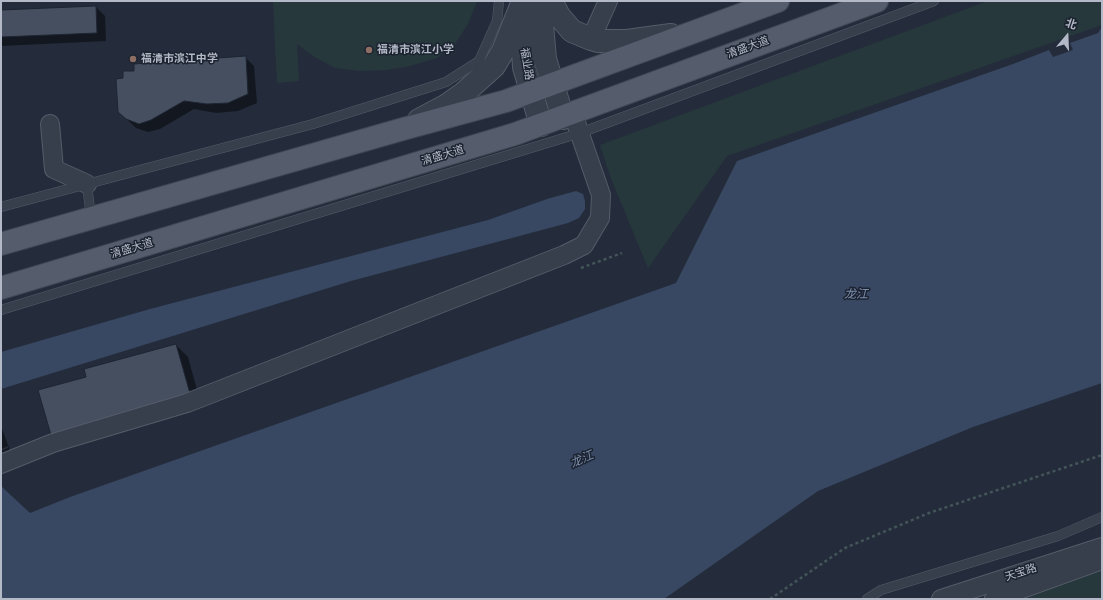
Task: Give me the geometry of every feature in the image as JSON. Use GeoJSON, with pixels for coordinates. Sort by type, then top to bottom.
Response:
{"type":"FeatureCollection","features":[{"type":"Feature","properties":{"kind":"main road"},"geometry":{"type":"LineString","coordinates":[[1,244],[506,101],[778,1]]}},
{"type":"Feature","properties":{"kind":"main road","name":"清盛大道"},"geometry":{"type":"LineString","coordinates":[[1,288],[541,125],[572,121],[877,1]]}},
{"type":"Feature","properties":{"kind":"street"},"geometry":{"type":"LineString","coordinates":[[551,1],[559,16],[572,31],[598,41],[627,41],[696,31]]}},
{"type":"Feature","properties":{"kind":"street"},"geometry":{"type":"LineString","coordinates":[[591,39],[608,1]]}},
{"type":"Feature","properties":{"kind":"street"},"geometry":{"type":"LineString","coordinates":[[403,129],[447,105],[464,93],[494,66],[527,3]]}},
{"type":"Feature","properties":{"kind":"street","name":"福业路"},"geometry":{"type":"LineString","coordinates":[[527,3],[553,84],[572,121]]}},
{"type":"Feature","properties":{"kind":"street","name":"福业路"},"geometry":{"type":"LineString","coordinates":[[527,3],[524,67],[541,125]]}},
{"type":"Feature","properties":{"kind":"street"},"geometry":{"type":"LineString","coordinates":[[1,464],[53,443],[187,403],[564,255],[584,245],[600,218],[601,195],[572,121]]}},
{"type":"Feature","properties":{"kind":"street"},"geometry":{"type":"LineString","coordinates":[[50,124],[54,169],[87,184]]}},
{"type":"Feature","properties":{"kind":"street","name":"天宝路"},"geometry":{"type":"LineString","coordinates":[[941,599],[1102,547]]}},
{"type":"Feature","properties":{"kind":"street","name":"天宝路"},"geometry":{"type":"LineString","coordinates":[[994,599],[1102,560]]}},
{"type":"Feature","properties":{"kind":"lane"},"geometry":{"type":"LineString","coordinates":[[1,207],[313,124],[446,82],[479,61],[497,21],[499,1]]}},
{"type":"Feature","properties":{"kind":"lane"},"geometry":{"type":"LineString","coordinates":[[1,310],[934,1]]}},
{"type":"Feature","properties":{"kind":"lane"},"geometry":{"type":"LineString","coordinates":[[87,184],[91,218]]}},
{"type":"Feature","properties":{"kind":"lane"},"geometry":{"type":"LineString","coordinates":[[867,599],[881,590],[1058,536],[1102,517]]}},
{"type":"Feature","properties":{"kind":"path"},"geometry":{"type":"LineString","coordinates":[[770,599],[845,548],[929,512],[1102,455]]}},
{"type":"Feature","properties":{"kind":"shaded area","name":"福清市滨江小学"},"geometry":{"type":"Polygon","coordinates":[[[273,1],[477,1],[468,24],[455,44],[437,58],[410,66],[386,70],[360,71],[335,68],[313,56],[297,44],[299,81],[277,83],[273,1]]]}},
{"type":"Feature","properties":{"kind":"shaded area"},"geometry":{"type":"Polygon","coordinates":[[[988,1],[1102,1],[1102,25],[727,156],[648,268],[610,176],[600,145],[988,1]]]}},
{"type":"Feature","properties":{"kind":"shaded area"},"geometry":{"type":"Polygon","coordinates":[[[1102,565],[1102,599],[1026,599],[1102,565]]]}},
{"type":"Feature","properties":{"kind":"water","name":"龙江"},"geometry":{"type":"Polygon","coordinates":[[[1102,27],[1102,383],[973,427],[818,491],[664,599],[1,599],[1,486],[30,513],[70,497],[676,283],[737,161],[1049,50],[1053,57],[1073,50],[1070,43],[1098,33],[1102,27]]]}},
{"type":"Feature","properties":{"kind":"water"},"geometry":{"type":"Polygon","coordinates":[[[576,191],[583,194],[585,209],[579,218],[568,223],[351,281],[1,389],[1,352],[150,309],[488,220],[547,199],[576,191]]]}},
{"type":"Feature","properties":{"kind":"building"},"geometry":{"type":"Polygon","coordinates":[[[96,6],[97,33],[1,37],[1,10],[96,6]]]}},
{"type":"Feature","properties":{"kind":"building"},"geometry":{"type":"Polygon","coordinates":[[[246,56],[248,94],[228,103],[207,104],[184,101],[151,120],[139,124],[126,119],[118,112],[116,79],[123,78],[123,71],[134,71],[134,64],[246,56]]]}},
{"type":"Feature","properties":{"kind":"building"},"geometry":{"type":"Polygon","coordinates":[[[176,344],[191,397],[51,435],[38,390],[86,377],[84,369],[176,344]]]}},
{"type":"Feature","properties":{"kind":"place","name":"福清市滨江小学"},"geometry":{"type":"Point","coordinates":[369,50]}},
{"type":"Feature","properties":{"kind":"place","name":"福清市滨江中学"},"geometry":{"type":"Point","coordinates":[133,59]}}]}
